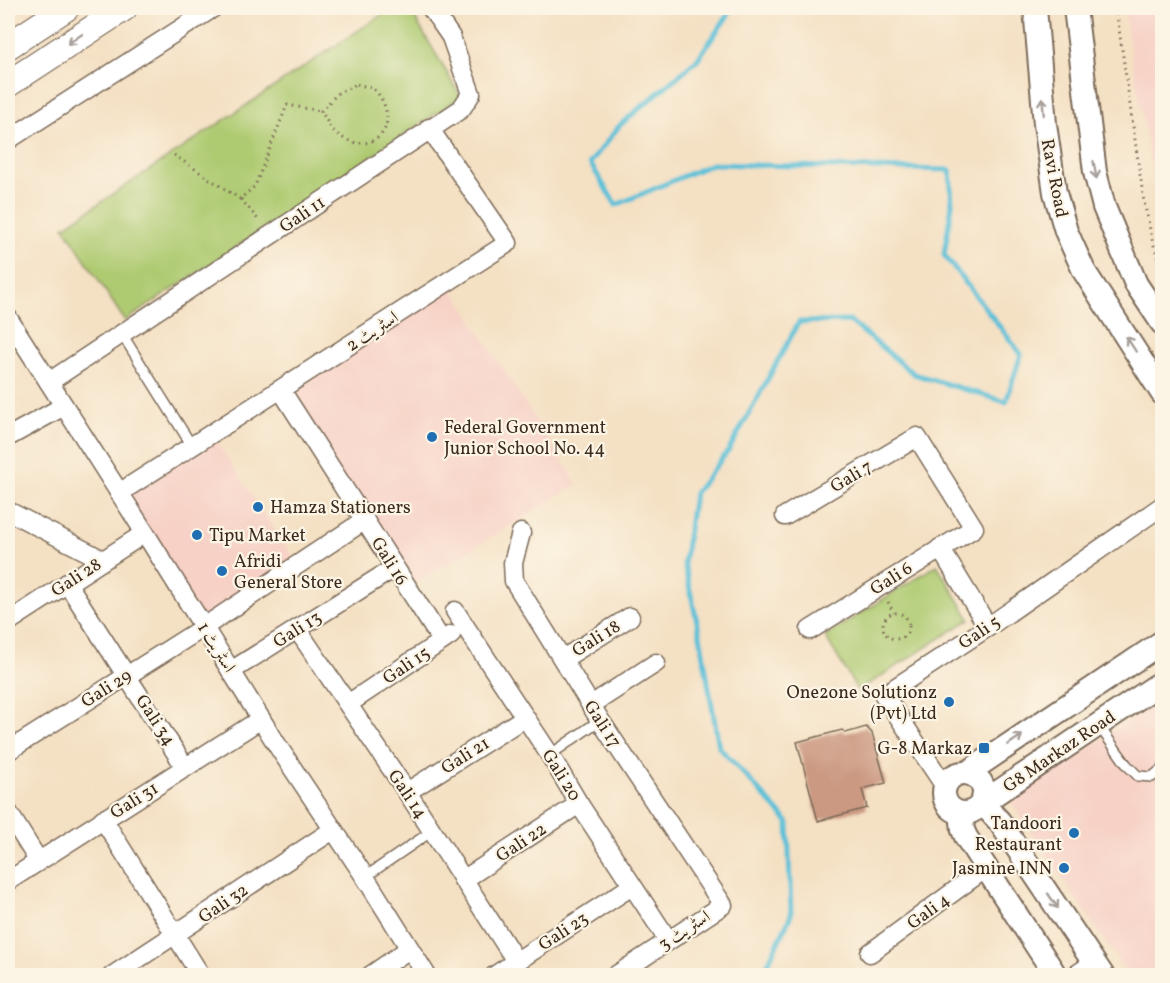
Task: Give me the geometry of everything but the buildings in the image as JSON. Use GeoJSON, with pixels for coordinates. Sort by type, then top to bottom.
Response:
{"type":"FeatureCollection","features":[{"type":"Feature","properties":{"kind":"main road"},"geometry":{"type":"LineString","coordinates":[[8,46],[66,8]]}},
{"type":"Feature","properties":{"kind":"main road"},"geometry":{"type":"LineString","coordinates":[[8,84],[124,8]]}},
{"type":"Feature","properties":{"kind":"street"},"geometry":{"type":"LineString","coordinates":[[8,140],[213,8]]}},
{"type":"Feature","properties":{"kind":"street","name":"Gali 11"},"geometry":{"type":"LineString","coordinates":[[49,382],[461,109],[471,94],[451,37],[431,8]]}},
{"type":"Feature","properties":{"kind":"street","name":"Ravi Road"},"geometry":{"type":"LineString","coordinates":[[1035,8],[1050,159],[1055,193],[1066,231],[1084,271],[1162,393]]}},
{"type":"Feature","properties":{"kind":"street"},"geometry":{"type":"LineString","coordinates":[[1076,8],[1095,172],[1104,207],[1136,284],[1162,323]]}},
{"type":"Feature","properties":{"kind":"street","name":"اسٹریٹ 2"},"geometry":{"type":"LineString","coordinates":[[119,493],[508,243],[429,129]]}},
{"type":"Feature","properties":{"kind":"street","name":"اسٹریٹ 1"},"geometry":{"type":"LineString","coordinates":[[8,318],[261,719],[427,975]]}},
{"type":"Feature","properties":{"kind":"street","name":"Gali 16"},"geometry":{"type":"LineString","coordinates":[[281,390],[442,641]]}},
{"type":"Feature","properties":{"kind":"street"},"geometry":{"type":"LineString","coordinates":[[8,437],[64,406]]}},
{"type":"Feature","properties":{"kind":"street","name":"Gali 7"},"geometry":{"type":"LineString","coordinates":[[785,516],[916,437],[974,528]]}},
{"type":"Feature","properties":{"kind":"street","name":"Gali 5"},"geometry":{"type":"LineString","coordinates":[[944,785],[884,695],[988,627],[1162,506]]}},
{"type":"Feature","properties":{"kind":"street"},"geometry":{"type":"LineString","coordinates":[[8,511],[103,560]]}},
{"type":"Feature","properties":{"kind":"street","name":"Gali 29"},"geometry":{"type":"LineString","coordinates":[[8,751],[204,627],[364,520]]}},
{"type":"Feature","properties":{"kind":"street","name":"Gali 6"},"geometry":{"type":"LineString","coordinates":[[810,630],[974,528]]}},
{"type":"Feature","properties":{"kind":"street","name":"Gali 28"},"geometry":{"type":"LineString","coordinates":[[8,622],[145,533]]}},
{"type":"Feature","properties":{"kind":"street","name":"Gali 17"},"geometry":{"type":"LineString","coordinates":[[521,533],[513,563],[514,581],[596,712],[723,905]]}},
{"type":"Feature","properties":{"kind":"street"},"geometry":{"type":"LineString","coordinates":[[940,548],[988,627]]}},
{"type":"Feature","properties":{"kind":"street","name":"Gali 13"},"geometry":{"type":"LineString","coordinates":[[231,671],[394,568]]}},
{"type":"Feature","properties":{"kind":"street","name":"Gali 34"},"geometry":{"type":"LineString","coordinates":[[67,583],[185,767]]}},
{"type":"Feature","properties":{"kind":"street","name":"Gali 18"},"geometry":{"type":"LineString","coordinates":[[562,659],[630,617]]}},
{"type":"Feature","properties":{"kind":"street","name":"Gali 15"},"geometry":{"type":"LineString","coordinates":[[348,704],[442,641],[460,619]]}},
{"type":"Feature","properties":{"kind":"street","name":"Gali 20"},"geometry":{"type":"LineString","coordinates":[[460,619],[668,939]]}},
{"type":"Feature","properties":{"kind":"street","name":"Gali 14"},"geometry":{"type":"LineString","coordinates":[[297,629],[407,792],[516,961]]}},
{"type":"Feature","properties":{"kind":"street","name":"G8 Markaz Road"},"geometry":{"type":"LineString","coordinates":[[967,773],[1162,642]]}},
{"type":"Feature","properties":{"kind":"street"},"geometry":{"type":"LineString","coordinates":[[596,712],[656,663]]}},
{"type":"Feature","properties":{"kind":"street","name":"G8 Markaz Road"},"geometry":{"type":"LineString","coordinates":[[1098,969],[999,821],[982,803],[1162,682]]}},
{"type":"Feature","properties":{"kind":"street","name":"Gali 21"},"geometry":{"type":"LineString","coordinates":[[407,792],[524,718]]}},
{"type":"Feature","properties":{"kind":"street","name":"Gali 31"},"geometry":{"type":"LineString","coordinates":[[8,881],[261,719]]}},
{"type":"Feature","properties":{"kind":"street"},"geometry":{"type":"LineString","coordinates":[[967,773],[973,775],[982,784],[984,797],[982,803],[972,812],[962,813],[952,810],[947,805],[943,792],[944,785],[954,775],[967,773]]}},
{"type":"Feature","properties":{"kind":"street","name":"Gali 22"},"geometry":{"type":"LineString","coordinates":[[463,880],[579,804]]}},
{"type":"Feature","properties":{"kind":"street"},"geometry":{"type":"LineString","coordinates":[[8,812],[38,861]]}},
{"type":"Feature","properties":{"kind":"street"},"geometry":{"type":"LineString","coordinates":[[962,813],[963,830],[1056,975]]}},
{"type":"Feature","properties":{"kind":"street"},"geometry":{"type":"LineString","coordinates":[[104,819],[201,975]]}},
{"type":"Feature","properties":{"kind":"street","name":"Gali 32"},"geometry":{"type":"LineString","coordinates":[[112,975],[333,830]]}},
{"type":"Feature","properties":{"kind":"street","name":"Gali 4"},"geometry":{"type":"LineString","coordinates":[[870,953],[986,868]]}},
{"type":"Feature","properties":{"kind":"street","name":"Gali 23"},"geometry":{"type":"LineString","coordinates":[[494,975],[632,886]]}},
{"type":"Feature","properties":{"kind":"street","name":"اسٹریٹ 3"},"geometry":{"type":"LineString","coordinates":[[615,975],[723,905]]}},
{"type":"Feature","properties":{"kind":"street"},"geometry":{"type":"LineString","coordinates":[[370,975],[409,949]]}},
{"type":"Feature","properties":{"kind":"street"},"geometry":{"type":"LineString","coordinates":[[1074,975],[1098,969]]}},
{"type":"Feature","properties":{"kind":"lane"},"geometry":{"type":"LineString","coordinates":[[122,334],[192,447]]}},
{"type":"Feature","properties":{"kind":"lane"},"geometry":{"type":"LineString","coordinates":[[550,755],[596,712]]}},
{"type":"Feature","properties":{"kind":"lane"},"geometry":{"type":"LineString","coordinates":[[1098,725],[1127,765],[1138,776],[1152,777],[1162,769]]}},
{"type":"Feature","properties":{"kind":"lane"},"geometry":{"type":"LineString","coordinates":[[365,877],[432,831]]}},
{"type":"Feature","properties":{"kind":"path"},"geometry":{"type":"LineString","coordinates":[[1116,8],[1144,202],[1153,243],[1162,267]]}},
{"type":"Feature","properties":{"kind":"path"},"geometry":{"type":"LineString","coordinates":[[240,199],[255,186],[287,105],[321,111],[337,133],[356,144],[369,143],[381,133],[388,122],[387,111],[381,97],[372,88],[357,84],[338,93],[321,111]]}},
{"type":"Feature","properties":{"kind":"path"},"geometry":{"type":"LineString","coordinates":[[174,155],[221,184],[240,199],[271,234]]}},
{"type":"Feature","properties":{"kind":"path"},"geometry":{"type":"LineString","coordinates":[[885,598],[894,613]]}},
{"type":"Feature","properties":{"kind":"path"},"geometry":{"type":"LineString","coordinates":[[894,613],[902,614],[909,625],[907,633],[896,639],[886,633],[883,625],[886,617],[894,613]]}},
{"type":"Feature","properties":{"kind":"shaded area"},"geometry":{"type":"Polygon","coordinates":[[[1123,8],[1162,8],[1162,225],[1123,8]]]}},
{"type":"Feature","properties":{"kind":"shaded area","name":"Federal Government Junior School No. 44"},"geometry":{"type":"Polygon","coordinates":[[[449,284],[577,484],[411,587],[287,390],[449,284]]]}},
{"type":"Feature","properties":{"kind":"shaded area","name":"Tipu Market"},"geometry":{"type":"Polygon","coordinates":[[[213,436],[296,562],[204,622],[125,493],[213,436]]]}},
{"type":"Feature","properties":{"kind":"shaded area"},"geometry":{"type":"Polygon","coordinates":[[[1162,699],[1162,975],[1128,975],[1009,799],[1162,699]]]}},
{"type":"Feature","properties":{"kind":"green space"},"geometry":{"type":"Polygon","coordinates":[[[392,8],[409,8],[461,97],[125,321],[64,227],[392,8]]]}},
{"type":"Feature","properties":{"kind":"green space"},"geometry":{"type":"Polygon","coordinates":[[[937,565],[970,619],[858,691],[825,636],[937,565]]]}},
{"type":"Feature","properties":{"kind":"waterway"},"geometry":{"type":"LineString","coordinates":[[733,8],[697,60],[620,125],[590,163],[616,205],[712,164],[950,170],[952,204],[944,255],[1021,354],[1006,402],[914,374],[850,321],[799,322],[729,450],[694,494],[684,563],[700,635],[719,747],[788,822],[791,915],[762,976]]}},
{"type":"Feature","properties":{"kind":"place","name":"Federal Government Junior School No. 44"},"geometry":{"type":"Point","coordinates":[432,437]}},
{"type":"Feature","properties":{"kind":"place","name":"Hamza Stationers"},"geometry":{"type":"Point","coordinates":[258,507]}},
{"type":"Feature","properties":{"kind":"place","name":"Tipu Market"},"geometry":{"type":"Point","coordinates":[197,535]}},
{"type":"Feature","properties":{"kind":"place","name":"Afridi General Store"},"geometry":{"type":"Point","coordinates":[222,571]}},
{"type":"Feature","properties":{"kind":"place","name":"One2one Solutionz (Pvt) Ltd"},"geometry":{"type":"Point","coordinates":[949,702]}},
{"type":"Feature","properties":{"kind":"place","name":"G-8 Markaz"},"geometry":{"type":"Point","coordinates":[984,748]}},
{"type":"Feature","properties":{"kind":"place","name":"Tandoori Restaurant"},"geometry":{"type":"Point","coordinates":[1074,833]}},
{"type":"Feature","properties":{"kind":"place","name":"Jasmine INN"},"geometry":{"type":"Point","coordinates":[1064,868]}}]}
